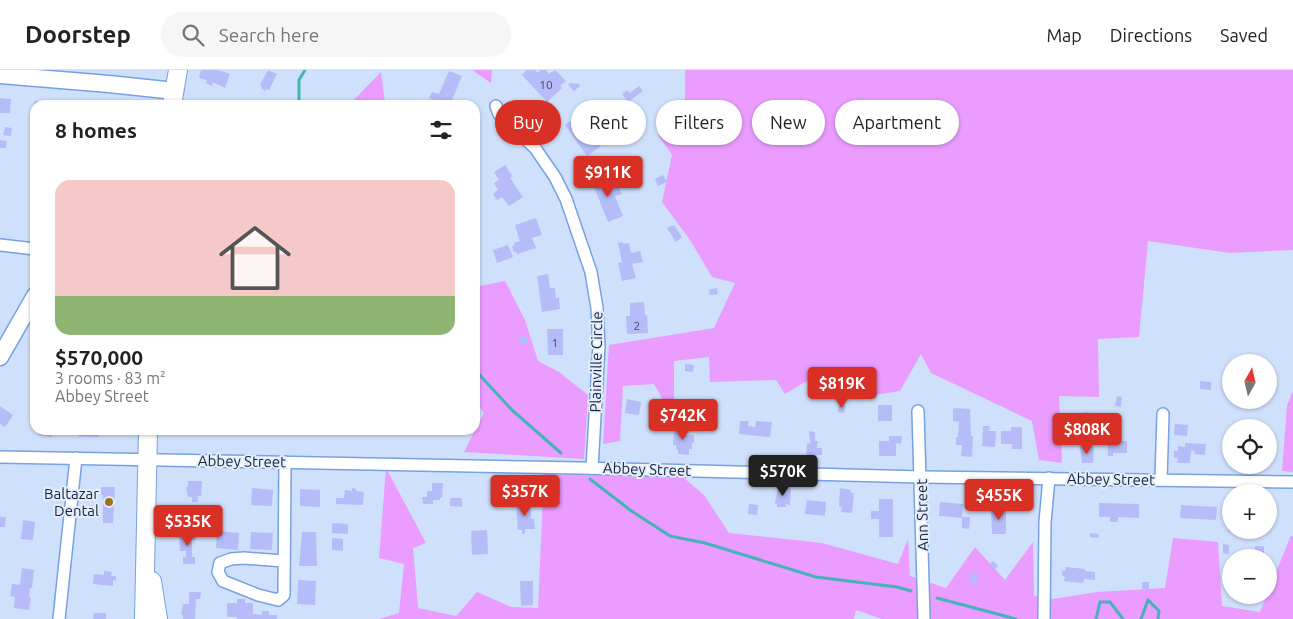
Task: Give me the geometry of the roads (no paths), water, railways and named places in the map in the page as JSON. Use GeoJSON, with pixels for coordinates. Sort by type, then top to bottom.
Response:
{"type":"FeatureCollection","features":[{"type":"Feature","properties":{"kind":"main road"},"geometry":{"type":"LineString","coordinates":[[174,98],[178,70]]}},
{"type":"Feature","properties":{"kind":"main road"},"geometry":{"type":"LineString","coordinates":[[144,619],[148,435]]}},
{"type":"Feature","properties":{"kind":"main road"},"geometry":{"type":"LineString","coordinates":[[145,549],[158,619]]}},
{"type":"Feature","properties":{"kind":"street"},"geometry":{"type":"LineString","coordinates":[[0,74],[174,98]]}},
{"type":"Feature","properties":{"kind":"street","name":"Plainville Circle"},"geometry":{"type":"LineString","coordinates":[[532,145],[555,177],[566,199],[591,272],[597,308],[599,346],[592,468]]}},
{"type":"Feature","properties":{"kind":"street"},"geometry":{"type":"LineString","coordinates":[[0,245],[30,248]]}},
{"type":"Feature","properties":{"kind":"street"},"geometry":{"type":"LineString","coordinates":[[0,357],[30,305]]}},
{"type":"Feature","properties":{"kind":"street","name":"Ann Street"},"geometry":{"type":"LineString","coordinates":[[918,411],[924,619]]}},
{"type":"Feature","properties":{"kind":"street"},"geometry":{"type":"LineString","coordinates":[[1161,480],[1163,414]]}},
{"type":"Feature","properties":{"kind":"street","name":"Abbey Street"},"geometry":{"type":"LineString","coordinates":[[0,458],[592,468],[921,477],[1293,482]]}},
{"type":"Feature","properties":{"kind":"street"},"geometry":{"type":"LineString","coordinates":[[59,619],[76,458]]}},
{"type":"Feature","properties":{"kind":"street"},"geometry":{"type":"LineString","coordinates":[[284,560],[231,559],[220,563],[218,572],[223,581],[258,595],[278,600],[284,595],[285,462]]}},
{"type":"Feature","properties":{"kind":"street"},"geometry":{"type":"LineString","coordinates":[[1044,619],[1045,522],[1049,478]]}},
{"type":"Feature","properties":{"kind":"waterway"},"geometry":{"type":"LineString","coordinates":[[299,100],[299,80],[305,70]]}},
{"type":"Feature","properties":{"kind":"waterway"},"geometry":{"type":"LineString","coordinates":[[480,375],[512,410],[561,453]]}},
{"type":"Feature","properties":{"kind":"waterway"},"geometry":{"type":"LineString","coordinates":[[590,479],[630,510],[670,536],[705,543],[816,577],[897,587],[911,591]]}},
{"type":"Feature","properties":{"kind":"waterway"},"geometry":{"type":"LineString","coordinates":[[937,598],[1016,619]]}},
{"type":"Feature","properties":{"kind":"waterway"},"geometry":{"type":"LineString","coordinates":[[1141,619],[1148,600],[1159,611],[1158,619]]}},
{"type":"Feature","properties":{"kind":"waterway"},"geometry":{"type":"LineString","coordinates":[[1096,619],[1100,602],[1110,602],[1123,619]]}},
{"type":"Feature","properties":{"kind":"place","name":"Baltazar Dental"},"geometry":{"type":"Point","coordinates":[109,502]}}]}
